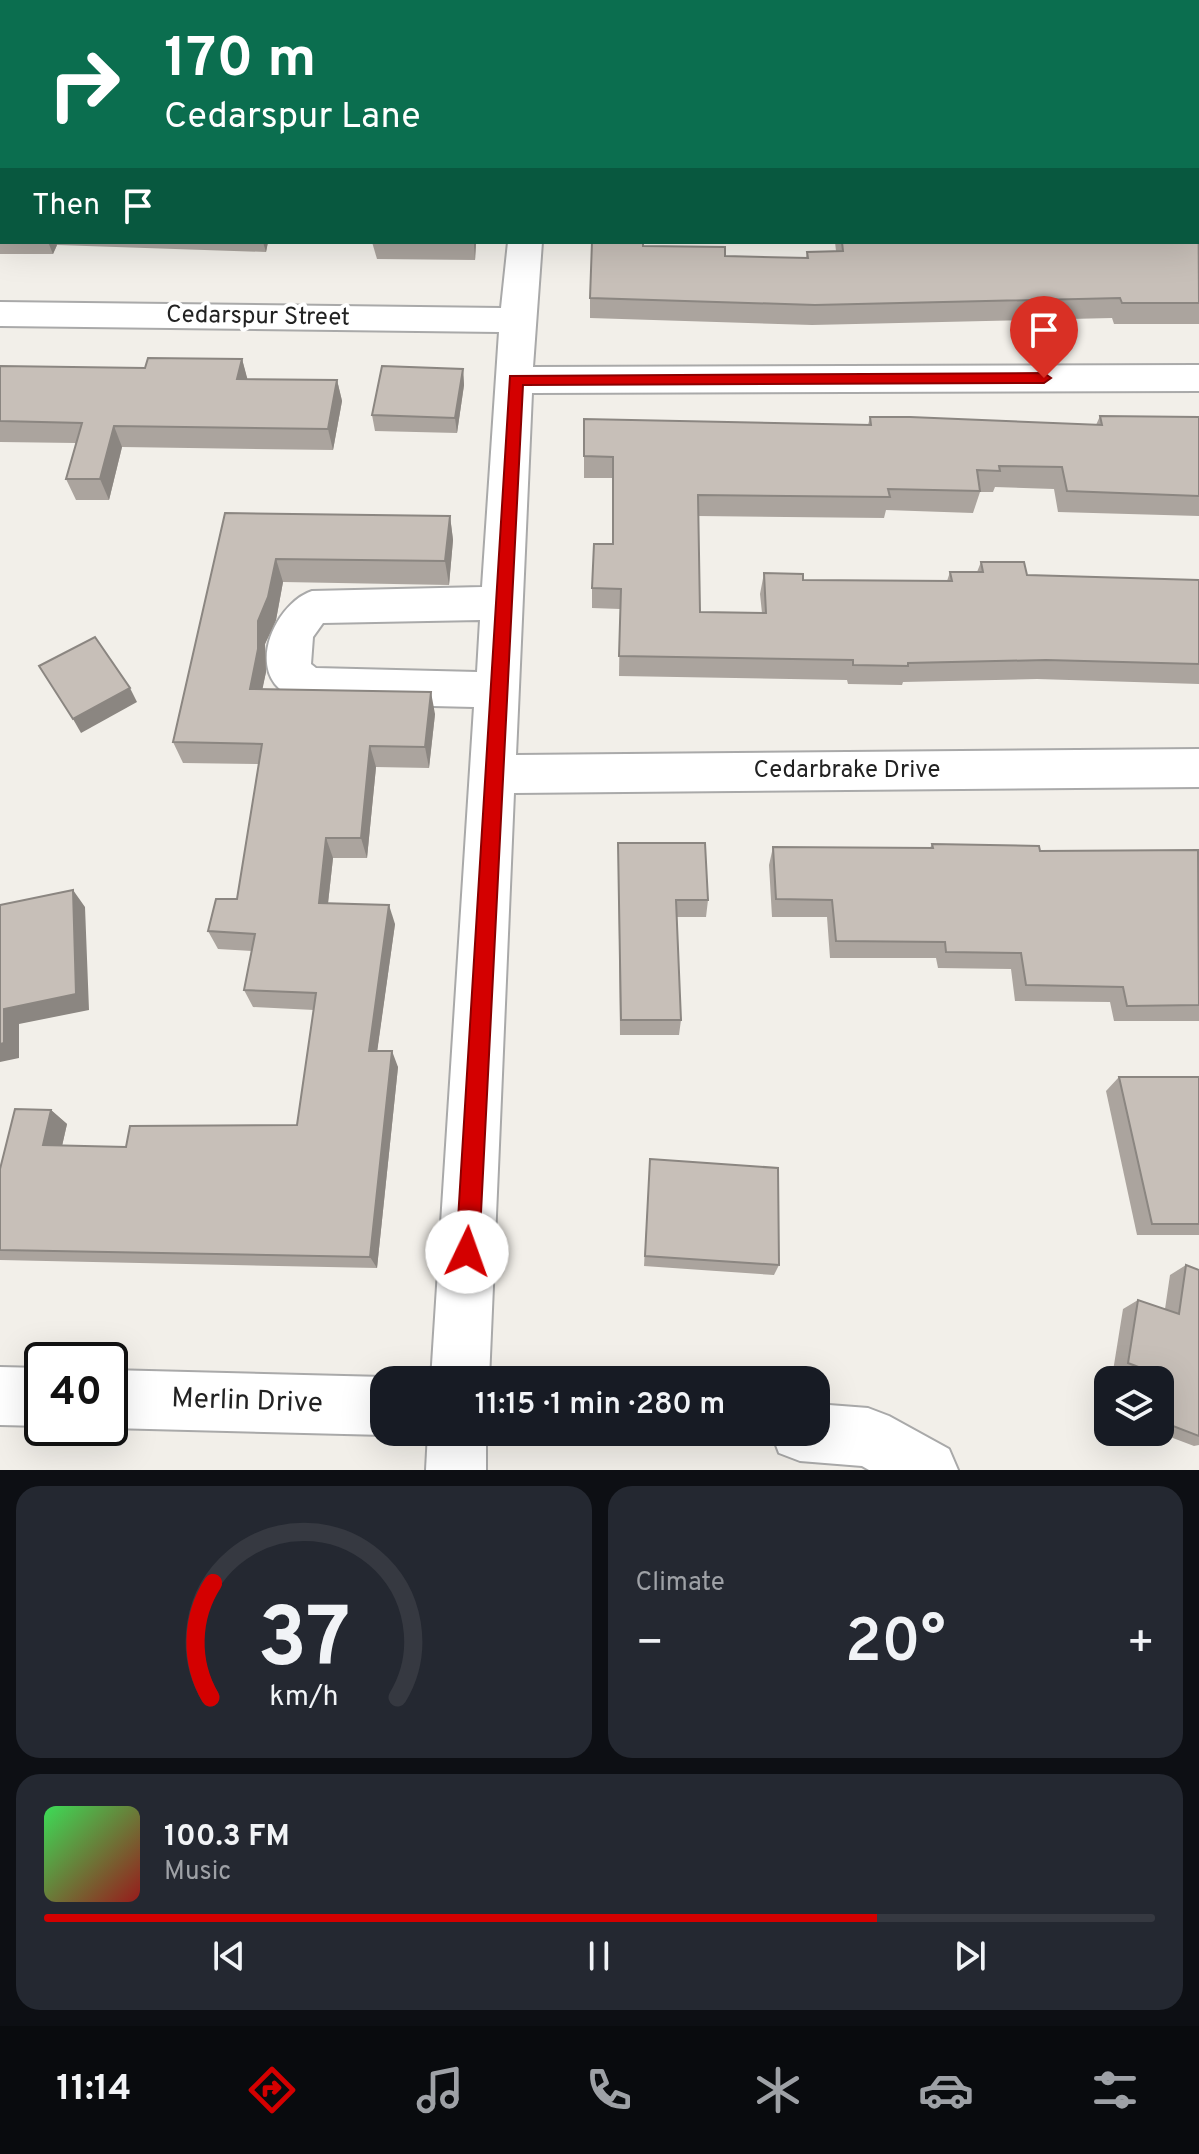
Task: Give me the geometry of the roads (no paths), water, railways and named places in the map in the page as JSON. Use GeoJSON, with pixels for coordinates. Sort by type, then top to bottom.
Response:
{"type":"FeatureCollection","features":[{"type":"Feature","properties":{"kind":"street"},"geometry":{"type":"LineString","coordinates":[[461,1366],[517,320],[525,244]]}},
{"type":"Feature","properties":{"kind":"street","name":"Cedarspur Street"},"geometry":{"type":"LineString","coordinates":[[0,314],[517,320]]}},
{"type":"Feature","properties":{"kind":"street"},"geometry":{"type":"LineString","coordinates":[[515,380],[1199,378]]}},
{"type":"Feature","properties":{"kind":"street"},"geometry":{"type":"LineString","coordinates":[[499,690],[308,685],[291,673],[288,658],[293,629],[312,607],[503,603]]}},
{"type":"Feature","properties":{"kind":"street","name":"Cedarbrake Drive"},"geometry":{"type":"LineString","coordinates":[[494,774],[1199,768]]}},
{"type":"Feature","properties":{"kind":"street"},"geometry":{"type":"LineString","coordinates":[[0,1396],[24,1397]]}},
{"type":"Feature","properties":{"kind":"street","name":"Merlin Drive"},"geometry":{"type":"LineString","coordinates":[[128,1399],[370,1406]]}},
{"type":"Feature","properties":{"kind":"street"},"geometry":{"type":"LineString","coordinates":[[830,1434],[868,1437],[928,1470]]}},
{"type":"Feature","properties":{"kind":"street"},"geometry":{"type":"LineString","coordinates":[[456,1470],[457,1446]]}}]}
